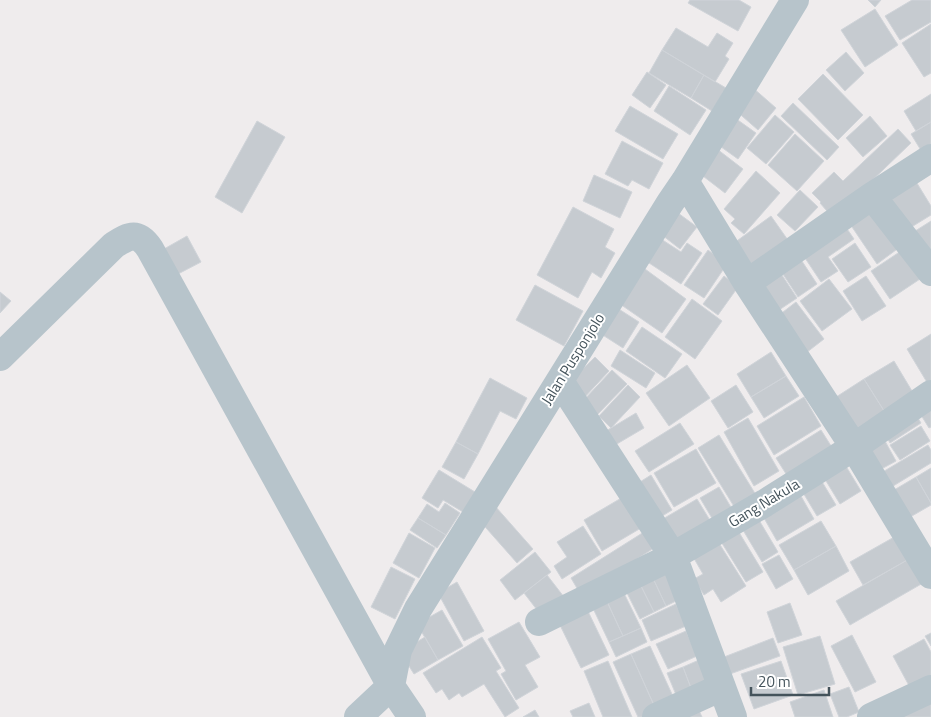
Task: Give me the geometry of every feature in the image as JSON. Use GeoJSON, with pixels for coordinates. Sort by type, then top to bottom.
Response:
{"type":"FeatureCollection","features":[{"type":"Feature","properties":{"kind":"street","name":"Jalan Pusponjolo"},"geometry":{"type":"LineString","coordinates":[[391,686],[398,650],[418,609],[685,181],[795,0]]}},
{"type":"Feature","properties":{"kind":"street"},"geometry":{"type":"LineString","coordinates":[[747,283],[872,196],[931,158]]}},
{"type":"Feature","properties":{"kind":"street"},"geometry":{"type":"LineString","coordinates":[[685,181],[747,283],[854,447],[931,575]]}},
{"type":"Feature","properties":{"kind":"street"},"geometry":{"type":"LineString","coordinates":[[872,196],[931,272]]}},
{"type":"Feature","properties":{"kind":"street"},"geometry":{"type":"LineString","coordinates":[[0,357],[114,245],[132,236],[141,238],[150,249],[391,686],[412,717]]}},
{"type":"Feature","properties":{"kind":"street"},"geometry":{"type":"LineString","coordinates":[[560,381],[673,556],[732,717]]}},
{"type":"Feature","properties":{"kind":"street","name":"Gang Nakula"},"geometry":{"type":"LineString","coordinates":[[539,622],[673,556],[765,503],[854,447],[931,394]]}},
{"type":"Feature","properties":{"kind":"street"},"geometry":{"type":"LineString","coordinates":[[358,717],[391,686]]}},
{"type":"Feature","properties":{"kind":"street"},"geometry":{"type":"LineString","coordinates":[[656,717],[722,687]]}},
{"type":"Feature","properties":{"kind":"street"},"geometry":{"type":"LineString","coordinates":[[876,716],[931,689]]}},
{"type":"Feature","properties":{"kind":"building"},"geometry":{"type":"Polygon","coordinates":[[[690,0],[739,0],[751,7],[738,31],[688,3],[690,0]]]}},
{"type":"Feature","properties":{"kind":"building"},"geometry":{"type":"Polygon","coordinates":[[[868,0],[881,0],[875,7],[868,0]]]}},
{"type":"Feature","properties":{"kind":"building"},"geometry":{"type":"Polygon","coordinates":[[[912,0],[931,0],[931,22],[900,40],[885,16],[912,0]]]}},
{"type":"Feature","properties":{"kind":"building"},"geometry":{"type":"Polygon","coordinates":[[[875,9],[898,45],[865,67],[841,30],[875,9]]]}},
{"type":"Feature","properties":{"kind":"building"},"geometry":{"type":"Polygon","coordinates":[[[931,24],[931,73],[924,77],[902,43],[931,24]]]}},
{"type":"Feature","properties":{"kind":"building"},"geometry":{"type":"Polygon","coordinates":[[[676,28],[708,47],[717,33],[733,43],[725,56],[729,59],[715,82],[662,50],[676,28]]]}},
{"type":"Feature","properties":{"kind":"building"},"geometry":{"type":"Polygon","coordinates":[[[662,50],[704,75],[691,98],[649,73],[662,50]]]}},
{"type":"Feature","properties":{"kind":"building"},"geometry":{"type":"Polygon","coordinates":[[[846,52],[864,73],[845,91],[826,70],[846,52]]]}},
{"type":"Feature","properties":{"kind":"building"},"geometry":{"type":"Polygon","coordinates":[[[647,72],[666,85],[650,108],[632,95],[647,72]]]}},
{"type":"Feature","properties":{"kind":"building"},"geometry":{"type":"Polygon","coordinates":[[[823,74],[863,115],[838,140],[798,99],[823,74]]]}},
{"type":"Feature","properties":{"kind":"building"},"geometry":{"type":"Polygon","coordinates":[[[704,75],[726,88],[712,111],[691,98],[704,75]]]}},
{"type":"Feature","properties":{"kind":"building"},"geometry":{"type":"Polygon","coordinates":[[[669,86],[706,110],[690,135],[654,111],[669,86]]]}},
{"type":"Feature","properties":{"kind":"building"},"geometry":{"type":"Polygon","coordinates":[[[752,87],[776,108],[758,130],[734,109],[752,87]]]}},
{"type":"Feature","properties":{"kind":"building"},"geometry":{"type":"Polygon","coordinates":[[[931,94],[931,122],[916,131],[904,111],[931,94]]]}},
{"type":"Feature","properties":{"kind":"building"},"geometry":{"type":"Polygon","coordinates":[[[793,103],[839,147],[827,160],[781,116],[793,103]]]}},
{"type":"Feature","properties":{"kind":"building"},"geometry":{"type":"Polygon","coordinates":[[[630,106],[678,134],[663,159],[615,131],[630,106]]]}},
{"type":"Feature","properties":{"kind":"building"},"geometry":{"type":"Polygon","coordinates":[[[775,115],[794,132],[766,164],[747,148],[775,115]]]}},
{"type":"Feature","properties":{"kind":"building"},"geometry":{"type":"Polygon","coordinates":[[[870,116],[887,136],[863,157],[846,138],[870,116]]]}},
{"type":"Feature","properties":{"kind":"building"},"geometry":{"type":"Polygon","coordinates":[[[735,118],[756,133],[738,159],[717,144],[735,118]]]}},
{"type":"Feature","properties":{"kind":"building"},"geometry":{"type":"Polygon","coordinates":[[[257,121],[285,137],[242,213],[215,197],[257,121]]]}},
{"type":"Feature","properties":{"kind":"building"},"geometry":{"type":"Polygon","coordinates":[[[931,122],[931,146],[922,152],[911,134],[931,122]]]}},
{"type":"Feature","properties":{"kind":"building"},"geometry":{"type":"Polygon","coordinates":[[[898,129],[911,143],[833,218],[812,193],[834,172],[843,181],[898,129]]]}},
{"type":"Feature","properties":{"kind":"building"},"geometry":{"type":"Polygon","coordinates":[[[795,134],[824,161],[797,191],[768,165],[795,134]]]}},
{"type":"Feature","properties":{"kind":"building"},"geometry":{"type":"Polygon","coordinates":[[[622,141],[663,163],[649,189],[632,180],[628,186],[605,174],[622,141]]]}},
{"type":"Feature","properties":{"kind":"building"},"geometry":{"type":"Polygon","coordinates":[[[717,149],[743,169],[725,193],[699,173],[717,149]]]}},
{"type":"Feature","properties":{"kind":"building"},"geometry":{"type":"Polygon","coordinates":[[[756,171],[780,193],[744,234],[731,223],[735,219],[724,209],[756,171]]]}},
{"type":"Feature","properties":{"kind":"building"},"geometry":{"type":"Polygon","coordinates":[[[594,175],[632,192],[620,218],[583,201],[594,175]]]}},
{"type":"Feature","properties":{"kind":"building"},"geometry":{"type":"Polygon","coordinates":[[[912,175],[931,206],[931,215],[905,231],[882,194],[912,175]]]}},
{"type":"Feature","properties":{"kind":"building"},"geometry":{"type":"Polygon","coordinates":[[[800,190],[818,207],[795,231],[777,215],[800,190]]]}},
{"type":"Feature","properties":{"kind":"building"},"geometry":{"type":"Polygon","coordinates":[[[872,205],[900,247],[877,264],[848,221],[872,205]]]}},
{"type":"Feature","properties":{"kind":"building"},"geometry":{"type":"Polygon","coordinates":[[[573,207],[614,229],[605,247],[615,253],[601,278],[592,272],[578,298],[537,275],[573,207]]]}},
{"type":"Feature","properties":{"kind":"building"},"geometry":{"type":"Polygon","coordinates":[[[678,213],[697,227],[680,249],[662,235],[678,213]]]}},
{"type":"Feature","properties":{"kind":"building"},"geometry":{"type":"Polygon","coordinates":[[[771,216],[790,243],[752,269],[734,243],[771,216]]]}},
{"type":"Feature","properties":{"kind":"building"},"geometry":{"type":"Polygon","coordinates":[[[931,221],[931,261],[912,233],[931,221]]]}},
{"type":"Feature","properties":{"kind":"building"},"geometry":{"type":"Polygon","coordinates":[[[843,223],[854,239],[828,257],[838,271],[821,282],[801,252],[843,223]]]}},
{"type":"Feature","properties":{"kind":"building"},"geometry":{"type":"Polygon","coordinates":[[[187,236],[201,262],[178,274],[164,249],[187,236]]]}},
{"type":"Feature","properties":{"kind":"building"},"geometry":{"type":"Polygon","coordinates":[[[658,237],[681,252],[687,243],[702,253],[681,284],[643,259],[658,237]]]}},
{"type":"Feature","properties":{"kind":"building"},"geometry":{"type":"Polygon","coordinates":[[[855,243],[871,267],[848,282],[832,259],[855,243]]]}},
{"type":"Feature","properties":{"kind":"building"},"geometry":{"type":"Polygon","coordinates":[[[904,249],[923,277],[890,299],[871,271],[904,249]]]}},
{"type":"Feature","properties":{"kind":"building"},"geometry":{"type":"Polygon","coordinates":[[[708,250],[727,264],[704,298],[684,285],[708,250]]]}},
{"type":"Feature","properties":{"kind":"building"},"geometry":{"type":"Polygon","coordinates":[[[796,252],[817,284],[798,297],[777,265],[796,252]]]}},
{"type":"Feature","properties":{"kind":"building"},"geometry":{"type":"Polygon","coordinates":[[[776,266],[797,298],[773,314],[752,282],[776,266]]]}},
{"type":"Feature","properties":{"kind":"building"},"geometry":{"type":"Polygon","coordinates":[[[645,269],[686,299],[662,333],[620,304],[645,269]]]}},
{"type":"Feature","properties":{"kind":"building"},"geometry":{"type":"Polygon","coordinates":[[[724,276],[738,287],[718,315],[703,304],[724,276]]]}},
{"type":"Feature","properties":{"kind":"building"},"geometry":{"type":"Polygon","coordinates":[[[866,276],[886,306],[862,321],[843,291],[866,276]]]}},
{"type":"Feature","properties":{"kind":"building"},"geometry":{"type":"Polygon","coordinates":[[[829,279],[852,309],[822,331],[800,301],[829,279]]]}},
{"type":"Feature","properties":{"kind":"building"},"geometry":{"type":"Polygon","coordinates":[[[535,285],[583,311],[564,346],[516,320],[535,285]]]}},
{"type":"Feature","properties":{"kind":"building"},"geometry":{"type":"Polygon","coordinates":[[[0,292],[11,301],[0,313],[0,292]]]}},
{"type":"Feature","properties":{"kind":"building"},"geometry":{"type":"Polygon","coordinates":[[[692,299],[722,321],[695,359],[665,337],[692,299]]]}},
{"type":"Feature","properties":{"kind":"building"},"geometry":{"type":"Polygon","coordinates":[[[796,302],[824,339],[802,356],[774,319],[796,302]]]}},
{"type":"Feature","properties":{"kind":"building"},"geometry":{"type":"Polygon","coordinates":[[[614,306],[639,322],[623,348],[598,332],[614,306]]]}},
{"type":"Feature","properties":{"kind":"building"},"geometry":{"type":"Polygon","coordinates":[[[642,327],[682,354],[665,378],[626,351],[642,327]]]}},
{"type":"Feature","properties":{"kind":"building"},"geometry":{"type":"Polygon","coordinates":[[[931,334],[931,382],[928,384],[907,349],[931,334]]]}},
{"type":"Feature","properties":{"kind":"building"},"geometry":{"type":"Polygon","coordinates":[[[620,350],[655,373],[646,388],[611,366],[620,350]]]}},
{"type":"Feature","properties":{"kind":"building"},"geometry":{"type":"Polygon","coordinates":[[[771,352],[786,376],[751,397],[737,374],[771,352]]]}},
{"type":"Feature","properties":{"kind":"building"},"geometry":{"type":"Polygon","coordinates":[[[595,357],[609,371],[583,399],[568,384],[595,357]]]}},
{"type":"Feature","properties":{"kind":"building"},"geometry":{"type":"Polygon","coordinates":[[[894,361],[915,396],[886,414],[864,379],[894,361]]]}},
{"type":"Feature","properties":{"kind":"building"},"geometry":{"type":"Polygon","coordinates":[[[687,365],[710,398],[669,426],[646,393],[687,365]]]}},
{"type":"Feature","properties":{"kind":"building"},"geometry":{"type":"Polygon","coordinates":[[[612,370],[627,384],[597,415],[582,402],[612,370]]]}},
{"type":"Feature","properties":{"kind":"building"},"geometry":{"type":"Polygon","coordinates":[[[786,376],[799,396],[764,418],[751,397],[786,376]]]}},
{"type":"Feature","properties":{"kind":"building"},"geometry":{"type":"Polygon","coordinates":[[[490,378],[527,398],[516,419],[500,411],[478,454],[456,442],[490,378]]]}},
{"type":"Feature","properties":{"kind":"building"},"geometry":{"type":"Polygon","coordinates":[[[864,379],[886,414],[855,434],[833,399],[864,379]]]}},
{"type":"Feature","properties":{"kind":"building"},"geometry":{"type":"Polygon","coordinates":[[[628,385],[640,397],[611,428],[599,416],[628,385]]]}},
{"type":"Feature","properties":{"kind":"building"},"geometry":{"type":"Polygon","coordinates":[[[736,385],[753,412],[728,428],[711,401],[736,385]]]}},
{"type":"Feature","properties":{"kind":"building"},"geometry":{"type":"Polygon","coordinates":[[[804,397],[821,426],[774,455],[757,426],[804,397]]]}},
{"type":"Feature","properties":{"kind":"building"},"geometry":{"type":"Polygon","coordinates":[[[931,398],[931,427],[929,428],[916,407],[931,398]]]}},
{"type":"Feature","properties":{"kind":"building"},"geometry":{"type":"Polygon","coordinates":[[[913,410],[921,423],[890,443],[882,429],[913,410]]]}},
{"type":"Feature","properties":{"kind":"building"},"geometry":{"type":"Polygon","coordinates":[[[636,413],[644,428],[610,448],[601,434],[636,413]]]}},
{"type":"Feature","properties":{"kind":"building"},"geometry":{"type":"Polygon","coordinates":[[[748,418],[779,471],[754,486],[724,432],[748,418]]]}},
{"type":"Feature","properties":{"kind":"building"},"geometry":{"type":"Polygon","coordinates":[[[680,423],[694,444],[649,472],[635,451],[680,423]]]}},
{"type":"Feature","properties":{"kind":"building"},"geometry":{"type":"Polygon","coordinates":[[[921,426],[930,441],[900,460],[890,445],[921,426]]]}},
{"type":"Feature","properties":{"kind":"building"},"geometry":{"type":"Polygon","coordinates":[[[821,430],[833,449],[788,477],[776,458],[821,430]]]}},
{"type":"Feature","properties":{"kind":"building"},"geometry":{"type":"Polygon","coordinates":[[[880,432],[896,461],[874,473],[858,445],[880,432]]]}},
{"type":"Feature","properties":{"kind":"building"},"geometry":{"type":"Polygon","coordinates":[[[719,435],[756,495],[735,508],[698,448],[719,435]]]}},
{"type":"Feature","properties":{"kind":"building"},"geometry":{"type":"Polygon","coordinates":[[[456,442],[478,454],[464,479],[442,467],[456,442]]]}},
{"type":"Feature","properties":{"kind":"building"},"geometry":{"type":"Polygon","coordinates":[[[928,445],[931,450],[931,463],[885,491],[876,476],[928,445]]]}},
{"type":"Feature","properties":{"kind":"building"},"geometry":{"type":"Polygon","coordinates":[[[696,449],[716,483],[674,507],[654,473],[696,449]]]}},
{"type":"Feature","properties":{"kind":"building"},"geometry":{"type":"Polygon","coordinates":[[[841,458],[861,491],[840,504],[820,471],[841,458]]]}},
{"type":"Feature","properties":{"kind":"building"},"geometry":{"type":"Polygon","coordinates":[[[931,468],[931,503],[916,477],[931,468]]]}},
{"type":"Feature","properties":{"kind":"building"},"geometry":{"type":"Polygon","coordinates":[[[439,470],[475,492],[463,512],[443,500],[438,508],[422,498],[439,470]]]}},
{"type":"Feature","properties":{"kind":"building"},"geometry":{"type":"Polygon","coordinates":[[[651,475],[672,510],[654,521],[632,487],[651,475]]]}},
{"type":"Feature","properties":{"kind":"building"},"geometry":{"type":"Polygon","coordinates":[[[818,475],[836,505],[817,516],[799,486],[818,475]]]}},
{"type":"Feature","properties":{"kind":"building"},"geometry":{"type":"Polygon","coordinates":[[[916,477],[931,505],[905,520],[889,493],[916,477]]]}},
{"type":"Feature","properties":{"kind":"building"},"geometry":{"type":"Polygon","coordinates":[[[719,487],[735,514],[716,525],[700,498],[719,487]]]}},
{"type":"Feature","properties":{"kind":"building"},"geometry":{"type":"Polygon","coordinates":[[[797,489],[814,519],[777,541],[760,511],[797,489]]]}},
{"type":"Feature","properties":{"kind":"building"},"geometry":{"type":"Polygon","coordinates":[[[623,497],[641,528],[602,551],[584,520],[623,497]]]}},
{"type":"Feature","properties":{"kind":"building"},"geometry":{"type":"Polygon","coordinates":[[[697,499],[711,522],[670,546],[656,523],[697,499]]]}},
{"type":"Feature","properties":{"kind":"building"},"geometry":{"type":"Polygon","coordinates":[[[445,503],[460,513],[446,535],[418,518],[427,504],[439,512],[445,503]]]}},
{"type":"Feature","properties":{"kind":"building"},"geometry":{"type":"Polygon","coordinates":[[[495,506],[533,549],[517,563],[479,520],[495,506]]]}},
{"type":"Feature","properties":{"kind":"building"},"geometry":{"type":"Polygon","coordinates":[[[756,515],[778,552],[762,562],[740,525],[756,515]]]}},
{"type":"Feature","properties":{"kind":"building"},"geometry":{"type":"Polygon","coordinates":[[[418,518],[446,535],[437,548],[410,530],[418,518]]]}},
{"type":"Feature","properties":{"kind":"building"},"geometry":{"type":"Polygon","coordinates":[[[821,521],[836,546],[794,570],[779,545],[821,521]]]}},
{"type":"Feature","properties":{"kind":"building"},"geometry":{"type":"Polygon","coordinates":[[[583,526],[601,554],[562,579],[554,566],[567,557],[557,542],[583,526]]]}},
{"type":"Feature","properties":{"kind":"building"},"geometry":{"type":"Polygon","coordinates":[[[737,529],[763,572],[746,582],[720,540],[737,529]]]}},
{"type":"Feature","properties":{"kind":"building"},"geometry":{"type":"Polygon","coordinates":[[[644,532],[654,548],[581,595],[571,578],[644,532]]]}},
{"type":"Feature","properties":{"kind":"building"},"geometry":{"type":"Polygon","coordinates":[[[409,533],[435,548],[419,578],[393,563],[409,533]]]}},
{"type":"Feature","properties":{"kind":"building"},"geometry":{"type":"Polygon","coordinates":[[[896,536],[909,559],[863,585],[850,562],[896,536]]]}},
{"type":"Feature","properties":{"kind":"building"},"geometry":{"type":"Polygon","coordinates":[[[717,540],[746,586],[721,602],[713,589],[704,595],[694,579],[703,574],[692,555],[717,540]]]}},
{"type":"Feature","properties":{"kind":"building"},"geometry":{"type":"Polygon","coordinates":[[[836,546],[849,571],[808,595],[794,570],[836,546]]]}},
{"type":"Feature","properties":{"kind":"building"},"geometry":{"type":"Polygon","coordinates":[[[535,552],[551,572],[515,600],[500,580],[535,552]]]}},
{"type":"Feature","properties":{"kind":"building"},"geometry":{"type":"Polygon","coordinates":[[[779,555],[793,579],[776,589],[762,564],[779,555]]]}},
{"type":"Feature","properties":{"kind":"building"},"geometry":{"type":"Polygon","coordinates":[[[909,559],[923,583],[850,625],[836,601],[909,559]]]}},
{"type":"Feature","properties":{"kind":"building"},"geometry":{"type":"Polygon","coordinates":[[[391,567],[415,579],[395,619],[371,607],[391,567]]]}},
{"type":"Feature","properties":{"kind":"building"},"geometry":{"type":"Polygon","coordinates":[[[665,567],[680,599],[666,606],[651,574],[665,567]]]}},
{"type":"Feature","properties":{"kind":"building"},"geometry":{"type":"Polygon","coordinates":[[[651,574],[666,606],[654,612],[638,580],[651,574]]]}},
{"type":"Feature","properties":{"kind":"building"},"geometry":{"type":"Polygon","coordinates":[[[547,575],[564,597],[541,615],[524,593],[547,575]]]}},
{"type":"Feature","properties":{"kind":"building"},"geometry":{"type":"Polygon","coordinates":[[[638,580],[654,612],[640,619],[624,587],[638,580]]]}},
{"type":"Feature","properties":{"kind":"building"},"geometry":{"type":"Polygon","coordinates":[[[457,582],[484,631],[464,641],[438,593],[457,582]]]}},
{"type":"Feature","properties":{"kind":"building"},"geometry":{"type":"Polygon","coordinates":[[[621,587],[641,628],[623,636],[604,595],[621,587]]]}},
{"type":"Feature","properties":{"kind":"building"},"geometry":{"type":"Polygon","coordinates":[[[604,595],[623,636],[609,642],[590,602],[604,595]]]}},
{"type":"Feature","properties":{"kind":"building"},"geometry":{"type":"Polygon","coordinates":[[[790,603],[802,635],[778,643],[767,612],[790,603]]]}},
{"type":"Feature","properties":{"kind":"building"},"geometry":{"type":"Polygon","coordinates":[[[676,604],[686,626],[651,641],[642,620],[676,604]]]}},
{"type":"Feature","properties":{"kind":"building"},"geometry":{"type":"Polygon","coordinates":[[[585,605],[609,655],[581,668],[557,619],[585,605]]]}},
{"type":"Feature","properties":{"kind":"building"},"geometry":{"type":"Polygon","coordinates":[[[442,610],[463,646],[438,660],[417,624],[442,610]]]}},
{"type":"Feature","properties":{"kind":"building"},"geometry":{"type":"Polygon","coordinates":[[[519,622],[540,657],[525,665],[538,687],[516,700],[501,674],[506,671],[488,639],[519,622]]]}},
{"type":"Feature","properties":{"kind":"building"},"geometry":{"type":"Polygon","coordinates":[[[641,628],[647,642],[616,657],[609,642],[641,628]]]}},
{"type":"Feature","properties":{"kind":"building"},"geometry":{"type":"Polygon","coordinates":[[[686,631],[697,656],[668,669],[656,644],[686,631]]]}},
{"type":"Feature","properties":{"kind":"building"},"geometry":{"type":"Polygon","coordinates":[[[931,633],[931,646],[925,636],[931,633]]]}},
{"type":"Feature","properties":{"kind":"building"},"geometry":{"type":"Polygon","coordinates":[[[852,635],[876,682],[855,692],[831,646],[852,635]]]}},
{"type":"Feature","properties":{"kind":"building"},"geometry":{"type":"Polygon","coordinates":[[[820,636],[835,684],[798,695],[783,647],[820,636]]]}},
{"type":"Feature","properties":{"kind":"building"},"geometry":{"type":"Polygon","coordinates":[[[425,637],[438,660],[414,674],[400,652],[425,637]]]}},
{"type":"Feature","properties":{"kind":"building"},"geometry":{"type":"Polygon","coordinates":[[[482,637],[501,668],[496,671],[519,708],[505,717],[484,684],[462,697],[459,693],[449,700],[442,689],[436,693],[423,673],[482,637]]]}},
{"type":"Feature","properties":{"kind":"building"},"geometry":{"type":"Polygon","coordinates":[[[773,638],[780,656],[730,674],[724,657],[773,638]]]}},
{"type":"Feature","properties":{"kind":"building"},"geometry":{"type":"Polygon","coordinates":[[[924,639],[931,652],[931,683],[913,693],[893,656],[924,639]]]}},
{"type":"Feature","properties":{"kind":"building"},"geometry":{"type":"Polygon","coordinates":[[[650,646],[676,703],[657,712],[631,654],[650,646]]]}},
{"type":"Feature","properties":{"kind":"building"},"geometry":{"type":"Polygon","coordinates":[[[631,654],[657,712],[645,717],[638,717],[613,662],[631,654]]]}},
{"type":"Feature","properties":{"kind":"building"},"geometry":{"type":"Polygon","coordinates":[[[699,660],[711,689],[694,696],[683,667],[699,660]]]}},
{"type":"Feature","properties":{"kind":"building"},"geometry":{"type":"Polygon","coordinates":[[[608,661],[632,717],[603,717],[584,671],[608,661]]]}},
{"type":"Feature","properties":{"kind":"building"},"geometry":{"type":"Polygon","coordinates":[[[781,661],[793,695],[754,709],[741,674],[781,661]]]}},
{"type":"Feature","properties":{"kind":"building"},"geometry":{"type":"Polygon","coordinates":[[[683,667],[694,696],[679,702],[667,673],[683,667]]]}},
{"type":"Feature","properties":{"kind":"building"},"geometry":{"type":"Polygon","coordinates":[[[849,687],[859,712],[847,717],[839,717],[830,694],[849,687]]]}},
{"type":"Feature","properties":{"kind":"building"},"geometry":{"type":"Polygon","coordinates":[[[824,690],[833,717],[795,717],[790,702],[824,690]]]}},
{"type":"Feature","properties":{"kind":"building"},"geometry":{"type":"Polygon","coordinates":[[[931,701],[931,717],[900,717],[931,701]]]}},
{"type":"Feature","properties":{"kind":"building"},"geometry":{"type":"Polygon","coordinates":[[[589,703],[595,717],[573,717],[570,711],[589,703]]]}},
{"type":"Feature","properties":{"kind":"building"},"geometry":{"type":"Polygon","coordinates":[[[697,706],[702,717],[671,717],[697,706]]]}},
{"type":"Feature","properties":{"kind":"building"},"geometry":{"type":"Polygon","coordinates":[[[535,710],[539,717],[523,717],[535,710]]]}}]}
